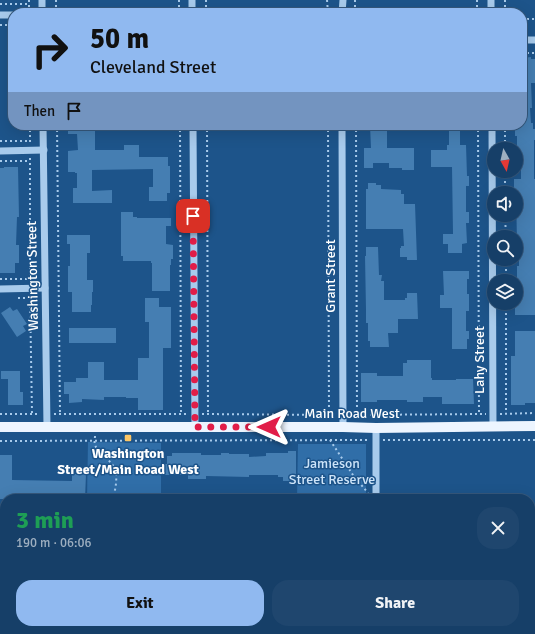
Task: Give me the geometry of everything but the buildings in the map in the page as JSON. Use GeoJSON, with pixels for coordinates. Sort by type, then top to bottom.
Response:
{"type":"FeatureCollection","features":[{"type":"Feature","properties":{"kind":"main road","name":"Main Road West"},"geometry":{"type":"LineString","coordinates":[[0,428],[376,428],[535,426]]}},
{"type":"Feature","properties":{"kind":"street","name":"Washington Street"},"geometry":{"type":"LineString","coordinates":[[43,130],[47,427]]}},
{"type":"Feature","properties":{"kind":"street"},"geometry":{"type":"LineString","coordinates":[[193,130],[195,427]]}},
{"type":"Feature","properties":{"kind":"street","name":"Grant Street"},"geometry":{"type":"LineString","coordinates":[[342,130],[343,427]]}},
{"type":"Feature","properties":{"kind":"street","name":"Lahy Street"},"geometry":{"type":"LineString","coordinates":[[492,130],[492,426]]}},
{"type":"Feature","properties":{"kind":"street"},"geometry":{"type":"LineString","coordinates":[[0,151],[44,150]]}},
{"type":"Feature","properties":{"kind":"street"},"geometry":{"type":"LineString","coordinates":[[0,288],[45,288]]}},
{"type":"Feature","properties":{"kind":"street"},"geometry":{"type":"LineString","coordinates":[[376,428],[376,494]]}},
{"type":"Feature","properties":{"kind":"path"},"geometry":{"type":"LineString","coordinates":[[29,0],[29,8]]}},
{"type":"Feature","properties":{"kind":"path"},"geometry":{"type":"LineString","coordinates":[[0,4],[29,4]]}},
{"type":"Feature","properties":{"kind":"path"},"geometry":{"type":"LineString","coordinates":[[30,130],[32,414]]}},
{"type":"Feature","properties":{"kind":"path"},"geometry":{"type":"LineString","coordinates":[[57,130],[60,414]]}},
{"type":"Feature","properties":{"kind":"path"},"geometry":{"type":"LineString","coordinates":[[180,130],[181,414]]}},
{"type":"Feature","properties":{"kind":"path"},"geometry":{"type":"LineString","coordinates":[[207,130],[208,414]]}},
{"type":"Feature","properties":{"kind":"path"},"geometry":{"type":"LineString","coordinates":[[328,130],[329,415]]}},
{"type":"Feature","properties":{"kind":"path"},"geometry":{"type":"LineString","coordinates":[[356,130],[357,415]]}},
{"type":"Feature","properties":{"kind":"path"},"geometry":{"type":"LineString","coordinates":[[478,130],[479,414]]}},
{"type":"Feature","properties":{"kind":"path"},"geometry":{"type":"LineString","coordinates":[[505,130],[505,142]]}},
{"type":"Feature","properties":{"kind":"path"},"geometry":{"type":"LineString","coordinates":[[0,141],[30,141]]}},
{"type":"Feature","properties":{"kind":"path"},"geometry":{"type":"LineString","coordinates":[[0,161],[30,161]]}},
{"type":"Feature","properties":{"kind":"path"},"geometry":{"type":"LineString","coordinates":[[0,278],[30,278]]}},
{"type":"Feature","properties":{"kind":"path"},"geometry":{"type":"LineString","coordinates":[[506,310],[506,414]]}},
{"type":"Feature","properties":{"kind":"path"},"geometry":{"type":"LineString","coordinates":[[0,414],[357,415],[535,413]]}},
{"type":"Feature","properties":{"kind":"path"},"geometry":{"type":"LineString","coordinates":[[94,428],[95,445],[111,463],[116,472],[114,494]]}},
{"type":"Feature","properties":{"kind":"path"},"geometry":{"type":"LineString","coordinates":[[330,440],[353,475],[368,494]]}},
{"type":"Feature","properties":{"kind":"path"},"geometry":{"type":"LineString","coordinates":[[0,441],[535,440]]}},
{"type":"Feature","properties":{"kind":"green space"},"geometry":{"type":"Polygon","coordinates":[[[88,442],[161,443],[161,494],[87,494],[88,442]]]}},
{"type":"Feature","properties":{"kind":"green space","name":"Jamieson Street Reserve"},"geometry":{"type":"Polygon","coordinates":[[[298,444],[366,444],[366,494],[297,494],[298,444]]]}},
{"type":"Feature","properties":{"kind":"place","name":"Washington Street/Main Road West"},"geometry":{"type":"Point","coordinates":[128,438]}},
{"type":"Feature","properties":{"kind":"route"},"geometry":{"type":"LineString","coordinates":[[193,216],[195,427],[269,427]]}}]}
